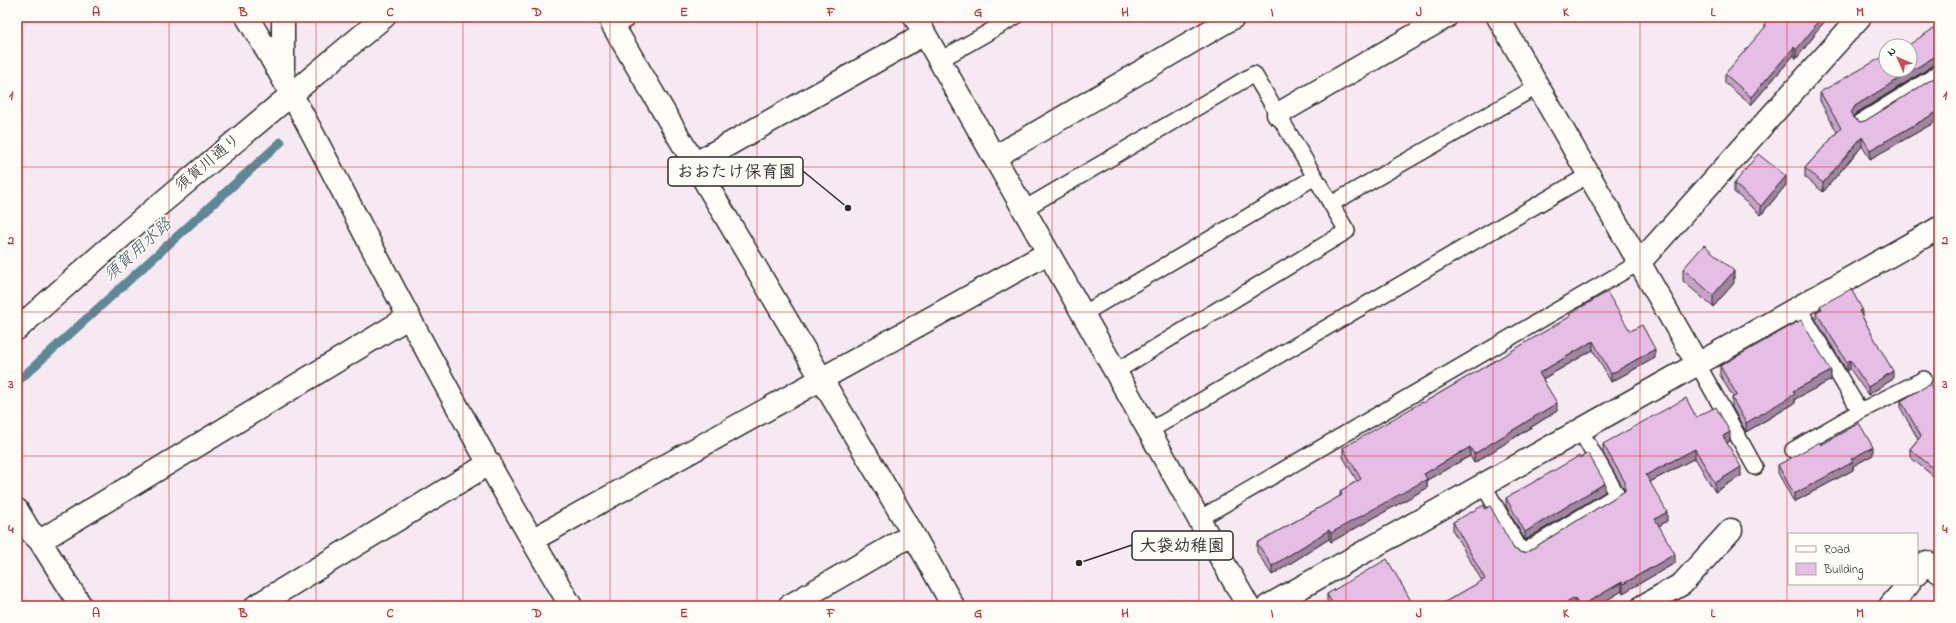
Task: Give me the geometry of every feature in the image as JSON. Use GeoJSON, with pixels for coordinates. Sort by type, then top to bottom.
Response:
{"type":"FeatureCollection","features":[{"type":"Feature","properties":{"kind":"street"},"geometry":{"type":"LineString","coordinates":[[247,17],[287,85],[409,317],[532,540],[571,606]]}},
{"type":"Feature","properties":{"kind":"street"},"geometry":{"type":"LineString","coordinates":[[283,17],[287,85]]}},
{"type":"Feature","properties":{"kind":"street","name":"須賀川通り"},"geometry":{"type":"LineString","coordinates":[[17,329],[128,231],[287,85],[384,17]]}},
{"type":"Feature","properties":{"kind":"street"},"geometry":{"type":"LineString","coordinates":[[624,17],[612,24],[913,534],[953,606]]}},
{"type":"Feature","properties":{"kind":"street"},"geometry":{"type":"LineString","coordinates":[[994,157],[1234,17]]}},
{"type":"Feature","properties":{"kind":"street"},"geometry":{"type":"LineString","coordinates":[[1278,114],[1446,17]]}},
{"type":"Feature","properties":{"kind":"street"},"geometry":{"type":"LineString","coordinates":[[1498,17],[1590,174],[1697,363]]}},
{"type":"Feature","properties":{"kind":"street"},"geometry":{"type":"LineString","coordinates":[[1640,262],[1860,17]]}},
{"type":"Feature","properties":{"kind":"street"},"geometry":{"type":"LineString","coordinates":[[694,164],[920,25],[1248,606]]}},
{"type":"Feature","properties":{"kind":"street"},"geometry":{"type":"LineString","coordinates":[[1268,606],[1484,486],[1697,363],[1939,228]]}},
{"type":"Feature","properties":{"kind":"street"},"geometry":{"type":"LineString","coordinates":[[532,540],[1048,253]]}},
{"type":"Feature","properties":{"kind":"street"},"geometry":{"type":"LineString","coordinates":[[40,541],[409,317]]}},
{"type":"Feature","properties":{"kind":"street"},"geometry":{"type":"LineString","coordinates":[[256,606],[490,463]]}},
{"type":"Feature","properties":{"kind":"street"},"geometry":{"type":"LineString","coordinates":[[17,510],[29,530],[40,541],[81,606]]}},
{"type":"Feature","properties":{"kind":"street"},"geometry":{"type":"LineString","coordinates":[[1643,606],[1682,584],[1731,530]]}},
{"type":"Feature","properties":{"kind":"street"},"geometry":{"type":"LineString","coordinates":[[789,606],[913,534]]}},
{"type":"Feature","properties":{"kind":"street"},"geometry":{"type":"LineString","coordinates":[[1890,606],[1908,585]]}},
{"type":"Feature","properties":{"kind":"lane"},"geometry":{"type":"LineString","coordinates":[[940,60],[1016,17]]}},
{"type":"Feature","properties":{"kind":"lane"},"geometry":{"type":"LineString","coordinates":[[1860,122],[1939,73]]}},
{"type":"Feature","properties":{"kind":"lane"},"geometry":{"type":"LineString","coordinates":[[1024,209],[1254,74],[1347,231],[1115,372]]}},
{"type":"Feature","properties":{"kind":"lane"},"geometry":{"type":"LineString","coordinates":[[1331,204],[1538,86]]}},
{"type":"Feature","properties":{"kind":"lane"},"geometry":{"type":"LineString","coordinates":[[1149,431],[1590,174]]}},
{"type":"Feature","properties":{"kind":"lane"},"geometry":{"type":"LineString","coordinates":[[1083,314],[1315,177]]}},
{"type":"Feature","properties":{"kind":"lane"},"geometry":{"type":"LineString","coordinates":[[1199,519],[1640,262]]}},
{"type":"Feature","properties":{"kind":"lane"},"geometry":{"type":"LineString","coordinates":[[1798,307],[1860,411]]}},
{"type":"Feature","properties":{"kind":"lane"},"geometry":{"type":"LineString","coordinates":[[1697,363],[1755,467]]}},
{"type":"Feature","properties":{"kind":"lane"},"geometry":{"type":"LineString","coordinates":[[1793,450],[1860,411],[1924,379]]}},
{"type":"Feature","properties":{"kind":"lane"},"geometry":{"type":"LineString","coordinates":[[1484,486],[1522,553],[1616,495],[1580,430]]}},
{"type":"Feature","properties":{"kind":"building"},"geometry":{"type":"Polygon","coordinates":[[[1771,17],[1822,17],[1796,50],[1794,47],[1751,97],[1725,74],[1766,26],[1765,24],[1771,17]]]}},
{"type":"Feature","properties":{"kind":"building"},"geometry":{"type":"Polygon","coordinates":[[[1939,25],[1939,55],[1918,67],[1918,39],[1939,25]]]}},
{"type":"Feature","properties":{"kind":"building"},"geometry":{"type":"Polygon","coordinates":[[[1878,59],[1878,78],[1900,78],[1855,106],[1851,113],[1853,118],[1860,122],[1865,121],[1939,75],[1939,111],[1870,150],[1862,137],[1823,183],[1805,168],[1841,128],[1820,92],[1878,59]]]}},
{"type":"Feature","properties":{"kind":"building"},"geometry":{"type":"Polygon","coordinates":[[[1758,154],[1786,176],[1761,206],[1734,184],[1758,154]]]}},
{"type":"Feature","properties":{"kind":"building"},"geometry":{"type":"Polygon","coordinates":[[[1704,245],[1734,271],[1713,295],[1683,269],[1704,245]]]}},
{"type":"Feature","properties":{"kind":"building"},"geometry":{"type":"Polygon","coordinates":[[[1851,289],[1862,309],[1859,311],[1893,371],[1868,387],[1850,360],[1847,362],[1816,312],[1822,309],[1820,306],[1851,289]]]}},
{"type":"Feature","properties":{"kind":"building"},"geometry":{"type":"Polygon","coordinates":[[[1607,292],[1630,331],[1642,325],[1655,349],[1611,374],[1593,341],[1539,373],[1557,403],[1474,454],[1470,447],[1424,474],[1427,479],[1331,533],[1329,530],[1272,566],[1257,543],[1342,495],[1340,491],[1361,479],[1343,448],[1571,316],[1570,314],[1607,292]]]}},
{"type":"Feature","properties":{"kind":"building"},"geometry":{"type":"Polygon","coordinates":[[[1801,320],[1831,371],[1793,391],[1795,394],[1746,423],[1732,398],[1737,395],[1720,366],[1801,320]]]}},
{"type":"Feature","properties":{"kind":"building"},"geometry":{"type":"Polygon","coordinates":[[[1930,384],[1939,400],[1939,473],[1910,449],[1921,436],[1901,401],[1930,384]]]}},
{"type":"Feature","properties":{"kind":"building"},"geometry":{"type":"Polygon","coordinates":[[[1686,398],[1696,417],[1716,407],[1730,432],[1723,436],[1741,467],[1715,483],[1695,449],[1646,475],[1667,512],[1655,519],[1675,554],[1581,606],[1579,606],[1575,598],[1561,606],[1438,606],[1485,579],[1453,522],[1484,505],[1485,509],[1490,506],[1514,549],[1522,553],[1527,552],[1625,491],[1625,482],[1603,444],[1686,398]]]}},
{"type":"Feature","properties":{"kind":"building"},"geometry":{"type":"Polygon","coordinates":[[[1859,423],[1873,447],[1851,459],[1853,462],[1794,494],[1778,465],[1820,442],[1821,445],[1859,423]]]}},
{"type":"Feature","properties":{"kind":"building"},"geometry":{"type":"Polygon","coordinates":[[[1588,453],[1605,483],[1525,532],[1506,498],[1579,456],[1580,458],[1588,453]]]}},
{"type":"Feature","properties":{"kind":"building"},"geometry":{"type":"Polygon","coordinates":[[[1387,559],[1414,606],[1334,606],[1327,594],[1387,559]]]}},
{"type":"Feature","properties":{"kind":"building"},"geometry":{"type":"Polygon","coordinates":[[[1911,601],[1917,606],[1907,606],[1911,601]]]}},
{"type":"Feature","properties":{"kind":"waterway","name":"須賀用水路"},"geometry":{"type":"LineString","coordinates":[[17,382],[281,142]]}},
{"type":"Feature","properties":{"kind":"place","name":"おおたけ保育園"},"geometry":{"type":"Point","coordinates":[848,208]}},
{"type":"Feature","properties":{"kind":"place","name":"大袋幼稚園"},"geometry":{"type":"Point","coordinates":[1079,563]}}]}
